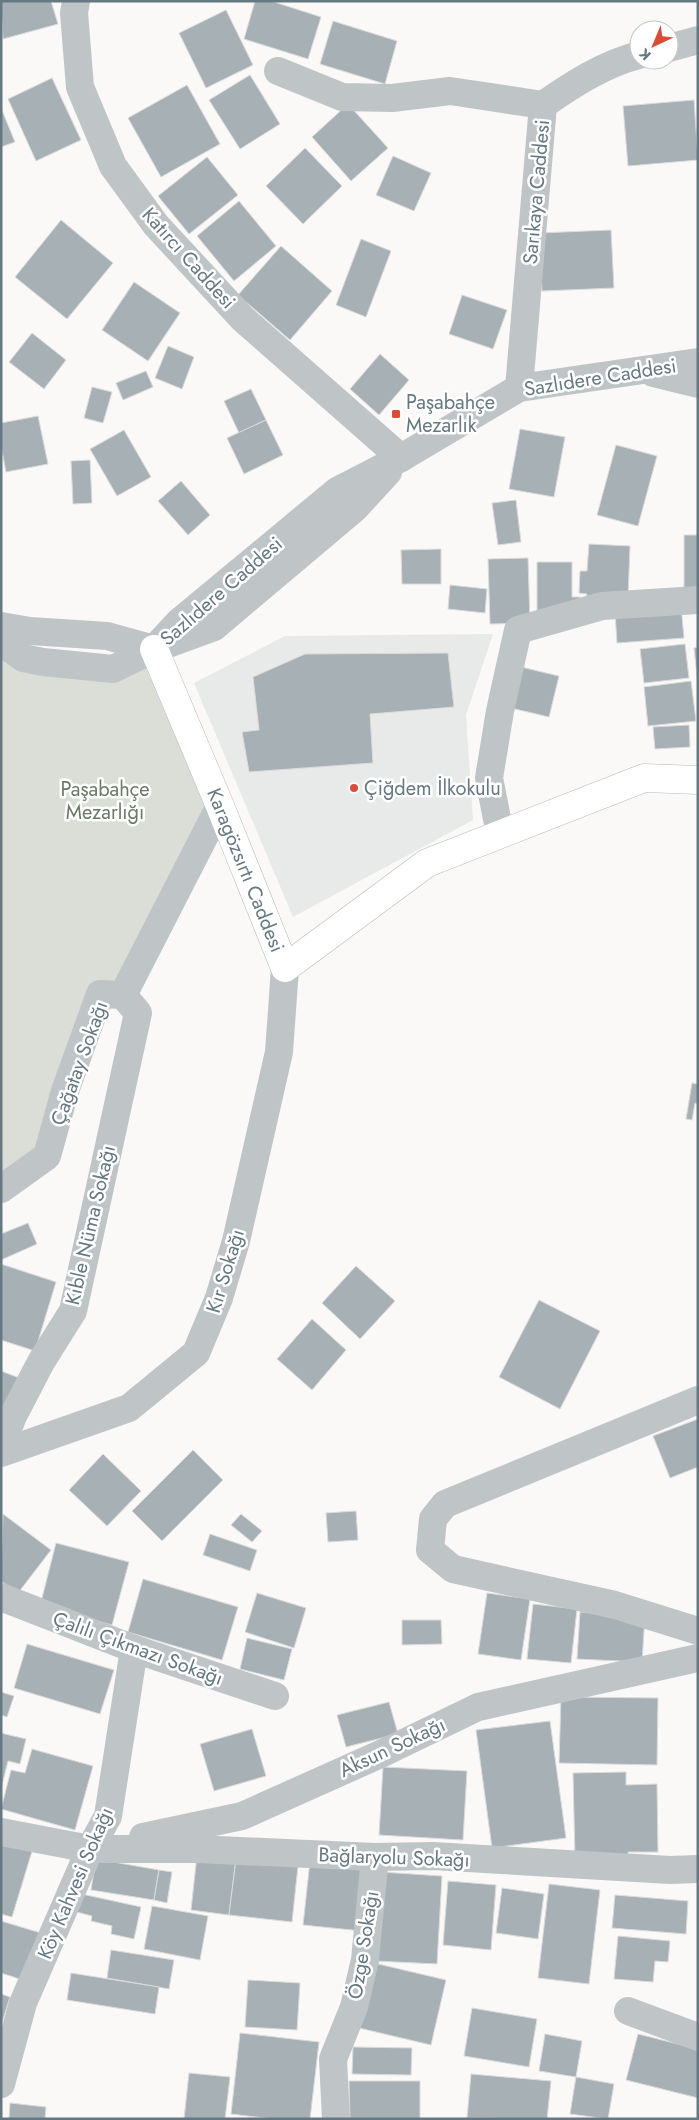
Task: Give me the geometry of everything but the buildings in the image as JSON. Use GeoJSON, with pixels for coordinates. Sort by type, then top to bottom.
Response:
{"type":"FeatureCollection","features":[{"type":"Feature","properties":{"kind":"street","name":"Katırcı Caddesi"},"geometry":{"type":"LineString","coordinates":[[76,1],[74,12],[80,87],[118,174],[156,225],[243,319],[401,458]]}},
{"type":"Feature","properties":{"kind":"street"},"geometry":{"type":"LineString","coordinates":[[679,45],[698,40]]}},
{"type":"Feature","properties":{"kind":"street","name":"Sarıkaya Caddesi"},"geometry":{"type":"LineString","coordinates":[[520,388],[543,105],[617,61],[629,58]]}},
{"type":"Feature","properties":{"kind":"street"},"geometry":{"type":"LineString","coordinates":[[278,71],[342,97],[392,98],[450,91],[543,105]]}},
{"type":"Feature","properties":{"kind":"street","name":"Sazlıdere Caddesi"},"geometry":{"type":"LineString","coordinates":[[154,649],[179,622],[337,491],[401,458],[520,388],[698,362]]}},
{"type":"Feature","properties":{"kind":"street"},"geometry":{"type":"LineString","coordinates":[[641,370],[698,384]]}},
{"type":"Feature","properties":{"kind":"street"},"geometry":{"type":"LineString","coordinates":[[500,834],[489,778],[500,711],[518,630],[602,606],[698,600]]}},
{"type":"Feature","properties":{"kind":"street"},"geometry":{"type":"LineString","coordinates":[[1,626],[30,631],[108,636],[154,649]]}},
{"type":"Feature","properties":{"kind":"street"},"geometry":{"type":"LineString","coordinates":[[1,642],[23,658],[112,669],[154,649]]}},
{"type":"Feature","properties":{"kind":"street","name":"Karagözsırtı Caddesi"},"geometry":{"type":"LineString","coordinates":[[154,649],[285,968],[427,863],[644,778],[698,780]]}},
{"type":"Feature","properties":{"kind":"street","name":"Çağatay Sokağı"},"geometry":{"type":"LineString","coordinates":[[1,1189],[47,1156],[65,1091],[100,994],[123,995],[220,806]]}},
{"type":"Feature","properties":{"kind":"street","name":"Kır Sokağı"},"geometry":{"type":"LineString","coordinates":[[1,1453],[129,1408],[196,1352],[219,1298],[236,1241],[278,1052],[285,968]]}},
{"type":"Feature","properties":{"kind":"street","name":"Kıble Nüma Sokağı"},"geometry":{"type":"LineString","coordinates":[[1,1447],[40,1362],[72,1311],[138,1013],[123,995]]}},
{"type":"Feature","properties":{"kind":"street"},"geometry":{"type":"LineString","coordinates":[[698,1400],[446,1504],[432,1519],[430,1550],[453,1570],[615,1605],[698,1631]]}},
{"type":"Feature","properties":{"kind":"street","name":"Çalılı Çıkmazı Sokağı"},"geometry":{"type":"LineString","coordinates":[[1,1597],[134,1649],[275,1696]]}},
{"type":"Feature","properties":{"kind":"street","name":"Köy Kahvesi Sokağı"},"geometry":{"type":"LineString","coordinates":[[1,2084],[23,2004],[90,1849],[108,1816],[134,1649]]}},
{"type":"Feature","properties":{"kind":"street","name":"Aksun Sokağı"},"geometry":{"type":"LineString","coordinates":[[90,1849],[242,1816],[385,1752],[478,1707],[698,1658]]}},
{"type":"Feature","properties":{"kind":"street"},"geometry":{"type":"LineString","coordinates":[[1,1832],[90,1849]]}},
{"type":"Feature","properties":{"kind":"street","name":"Bağlaryolu Sokağı"},"geometry":{"type":"LineString","coordinates":[[90,1849],[196,1849],[375,1857],[432,1856],[670,1870],[698,1869]]}},
{"type":"Feature","properties":{"kind":"street","name":"Özge Sokağı"},"geometry":{"type":"LineString","coordinates":[[336,2119],[333,2059],[354,2007],[365,1960],[375,1857]]}},
{"type":"Feature","properties":{"kind":"street"},"geometry":{"type":"LineString","coordinates":[[628,2011],[698,2036]]}},
{"type":"Feature","properties":{"kind":"shaded area","name":"Çiğdem İlkokulu"},"geometry":{"type":"Polygon","coordinates":[[[493,634],[466,715],[473,820],[293,917],[194,683],[285,636],[493,634]]]}},
{"type":"Feature","properties":{"kind":"green space","name":"Paşabahçe Mezarlığı"},"geometry":{"type":"Polygon","coordinates":[[[1,642],[112,669],[154,649],[220,806],[37,1146],[1,1189],[1,642]]]}},
{"type":"Feature","properties":{"kind":"place","name":"Paşabahçe Mezarlık"},"geometry":{"type":"Point","coordinates":[396,414]}},
{"type":"Feature","properties":{"kind":"place","name":"Çiğdem İlkokulu"},"geometry":{"type":"Point","coordinates":[354,788]}}]}
